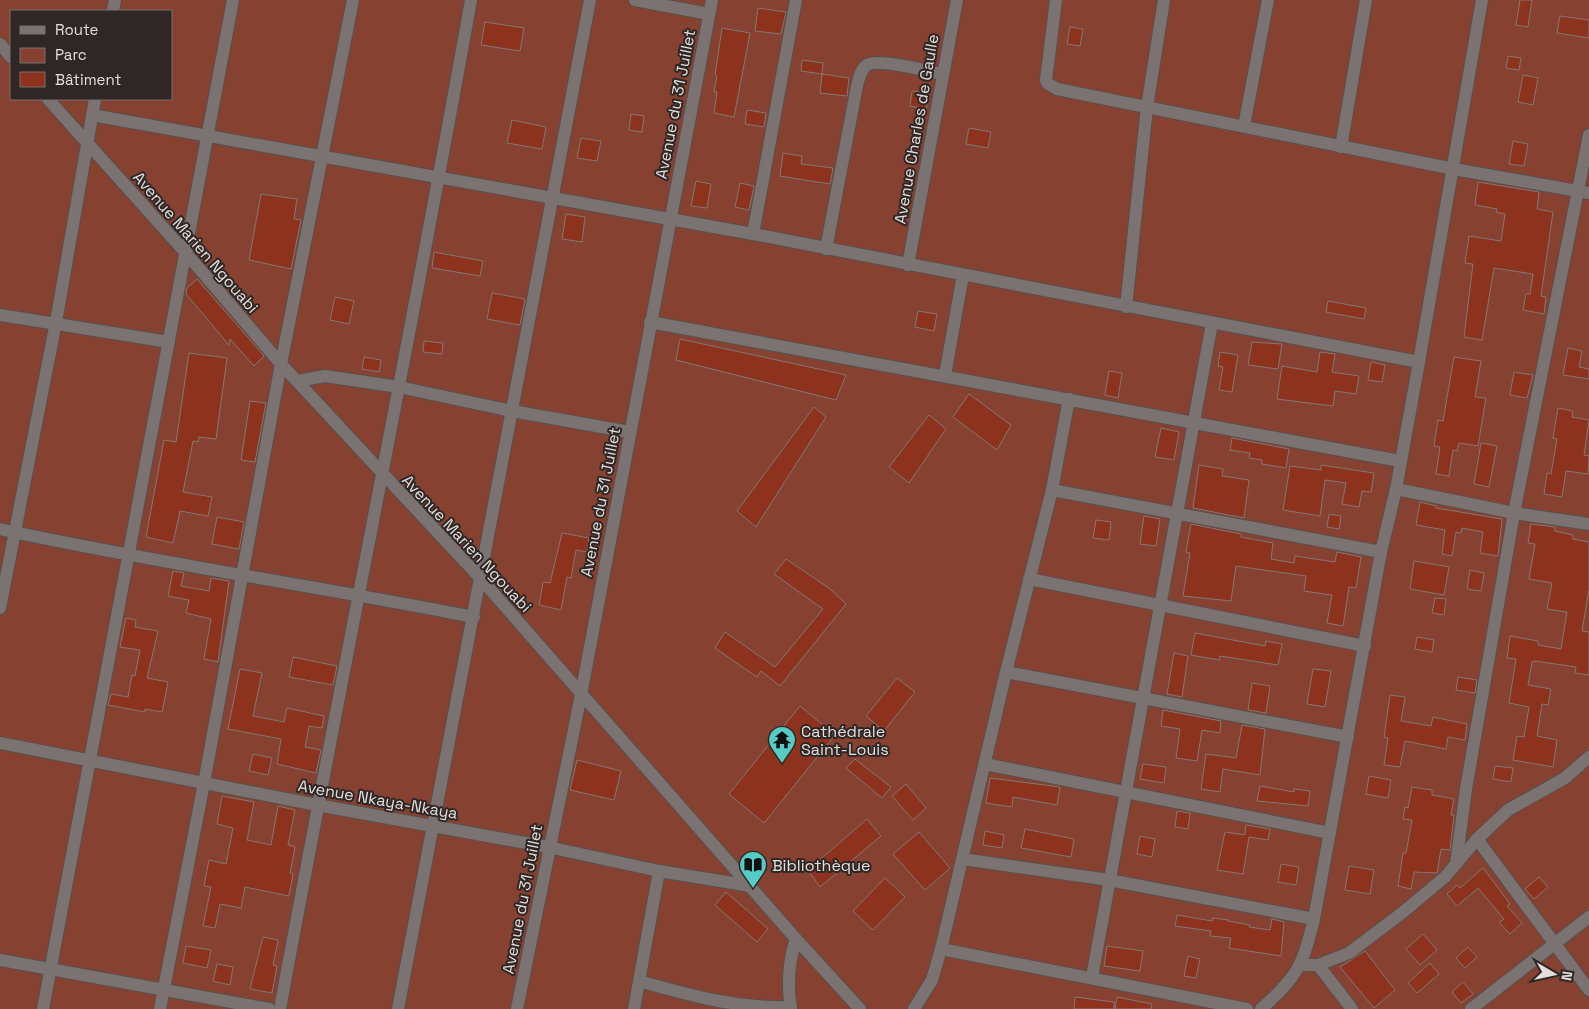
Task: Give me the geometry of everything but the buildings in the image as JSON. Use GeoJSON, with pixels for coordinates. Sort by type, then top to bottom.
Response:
{"type":"FeatureCollection","features":[{"type":"Feature","properties":{"kind":"street"},"geometry":{"type":"LineString","coordinates":[[43,1009],[130,556],[233,0]]}},
{"type":"Feature","properties":{"kind":"street"},"geometry":{"type":"LineString","coordinates":[[160,1009],[204,783],[281,364],[324,156],[353,0]]}},
{"type":"Feature","properties":{"kind":"street"},"geometry":{"type":"LineString","coordinates":[[280,1009],[317,805],[440,178],[471,0]]}},
{"type":"Feature","properties":{"kind":"street"},"geometry":{"type":"LineString","coordinates":[[398,1009],[590,0]]}},
{"type":"Feature","properties":{"kind":"street"},"geometry":{"type":"LineString","coordinates":[[635,0],[709,14]]}},
{"type":"Feature","properties":{"kind":"street","name":"Avenue du 31 Juillet"},"geometry":{"type":"LineString","coordinates":[[517,1009],[548,847],[581,695],[669,220],[712,0]]}},
{"type":"Feature","properties":{"kind":"street"},"geometry":{"type":"LineString","coordinates":[[753,234],[796,0]]}},
{"type":"Feature","properties":{"kind":"street","name":"Avenue Charles de Gaulle"},"geometry":{"type":"LineString","coordinates":[[908,265],[957,0]]}},
{"type":"Feature","properties":{"kind":"street"},"geometry":{"type":"LineString","coordinates":[[1056,0],[1046,71],[1047,83],[1057,89],[1454,170],[1584,192]]}},
{"type":"Feature","properties":{"kind":"street"},"geometry":{"type":"LineString","coordinates":[[1126,307],[1146,108],[1164,0]]}},
{"type":"Feature","properties":{"kind":"street"},"geometry":{"type":"LineString","coordinates":[[1244,126],[1268,0]]}},
{"type":"Feature","properties":{"kind":"street"},"geometry":{"type":"LineString","coordinates":[[1341,146],[1366,0]]}},
{"type":"Feature","properties":{"kind":"street"},"geometry":{"type":"LineString","coordinates":[[1261,1009],[1288,985],[1300,965],[1314,919],[1381,552],[1396,490],[1454,170],[1482,0]]}},
{"type":"Feature","properties":{"kind":"street"},"geometry":{"type":"LineString","coordinates":[[0,44],[10,56]]}},
{"type":"Feature","properties":{"kind":"street"},"geometry":{"type":"LineString","coordinates":[[826,249],[857,86],[862,70],[872,63],[882,63],[942,74]]}},
{"type":"Feature","properties":{"kind":"street","name":"Avenue Marien Ngouabi"},"geometry":{"type":"LineString","coordinates":[[49,100],[185,252],[281,364],[381,474],[481,579],[796,939],[860,1009]]}},
{"type":"Feature","properties":{"kind":"street"},"geometry":{"type":"LineString","coordinates":[[0,608],[56,322],[95,100]]}},
{"type":"Feature","properties":{"kind":"street"},"geometry":{"type":"LineString","coordinates":[[92,115],[753,234],[1419,362]]}},
{"type":"Feature","properties":{"kind":"street"},"geometry":{"type":"LineString","coordinates":[[1456,864],[1466,789],[1514,513],[1584,192],[1589,135]]}},
{"type":"Feature","properties":{"kind":"street"},"geometry":{"type":"LineString","coordinates":[[946,375],[963,275]]}},
{"type":"Feature","properties":{"kind":"street"},"geometry":{"type":"LineString","coordinates":[[0,315],[56,322],[170,342]]}},
{"type":"Feature","properties":{"kind":"street"},"geometry":{"type":"LineString","coordinates":[[650,322],[946,375],[1400,461]]}},
{"type":"Feature","properties":{"kind":"street"},"geometry":{"type":"LineString","coordinates":[[1092,977],[1162,605],[1212,323]]}},
{"type":"Feature","properties":{"kind":"street"},"geometry":{"type":"LineString","coordinates":[[297,381],[326,376],[399,387],[512,411],[630,432]]}},
{"type":"Feature","properties":{"kind":"street"},"geometry":{"type":"LineString","coordinates":[[914,1009],[932,980],[941,949],[1006,672],[1052,490],[1070,399]]}},
{"type":"Feature","properties":{"kind":"street"},"geometry":{"type":"LineString","coordinates":[[1052,490],[1381,552]]}},
{"type":"Feature","properties":{"kind":"street"},"geometry":{"type":"LineString","coordinates":[[1396,490],[1514,513],[1589,524]]}},
{"type":"Feature","properties":{"kind":"street"},"geometry":{"type":"LineString","coordinates":[[0,529],[130,556],[358,594],[474,617]]}},
{"type":"Feature","properties":{"kind":"street"},"geometry":{"type":"LineString","coordinates":[[1029,580],[1365,646]]}},
{"type":"Feature","properties":{"kind":"street"},"geometry":{"type":"LineString","coordinates":[[1006,672],[1348,737]]}},
{"type":"Feature","properties":{"kind":"street","name":"Avenue Nkaya-Nkaya"},"geometry":{"type":"LineString","coordinates":[[0,743],[317,805],[433,824],[659,871],[751,886]]}},
{"type":"Feature","properties":{"kind":"street"},"geometry":{"type":"LineString","coordinates":[[1300,965],[1318,965],[1349,953],[1402,913],[1445,877],[1478,839],[1508,810],[1565,778],[1589,758]]}},
{"type":"Feature","properties":{"kind":"street"},"geometry":{"type":"LineString","coordinates":[[985,764],[1330,833]]}},
{"type":"Feature","properties":{"kind":"street"},"geometry":{"type":"LineString","coordinates":[[1478,839],[1589,990]]}},
{"type":"Feature","properties":{"kind":"street"},"geometry":{"type":"LineString","coordinates":[[962,860],[1109,880],[1314,919]]}},
{"type":"Feature","properties":{"kind":"street"},"geometry":{"type":"LineString","coordinates":[[634,1009],[659,871]]}},
{"type":"Feature","properties":{"kind":"street"},"geometry":{"type":"LineString","coordinates":[[1471,1009],[1589,917]]}},
{"type":"Feature","properties":{"kind":"street"},"geometry":{"type":"LineString","coordinates":[[639,981],[725,1003],[751,1007],[786,1008],[790,957],[796,939]]}},
{"type":"Feature","properties":{"kind":"street"},"geometry":{"type":"LineString","coordinates":[[941,949],[1248,1009]]}},
{"type":"Feature","properties":{"kind":"street"},"geometry":{"type":"LineString","coordinates":[[0,960],[269,1009]]}},
{"type":"Feature","properties":{"kind":"street"},"geometry":{"type":"LineString","coordinates":[[1318,965],[1352,1009]]}},
{"type":"Feature","properties":{"kind":"green space"},"geometry":{"type":"Polygon","coordinates":[[[0,0],[1589,0],[1589,1009],[0,1009],[0,0]]]}},
{"type":"Feature","properties":{"kind":"place","name":"Cathédrale Saint-Louis"},"geometry":{"type":"Point","coordinates":[782,764]}},
{"type":"Feature","properties":{"kind":"place","name":"Bibliothèque"},"geometry":{"type":"Point","coordinates":[753,889]}}]}
